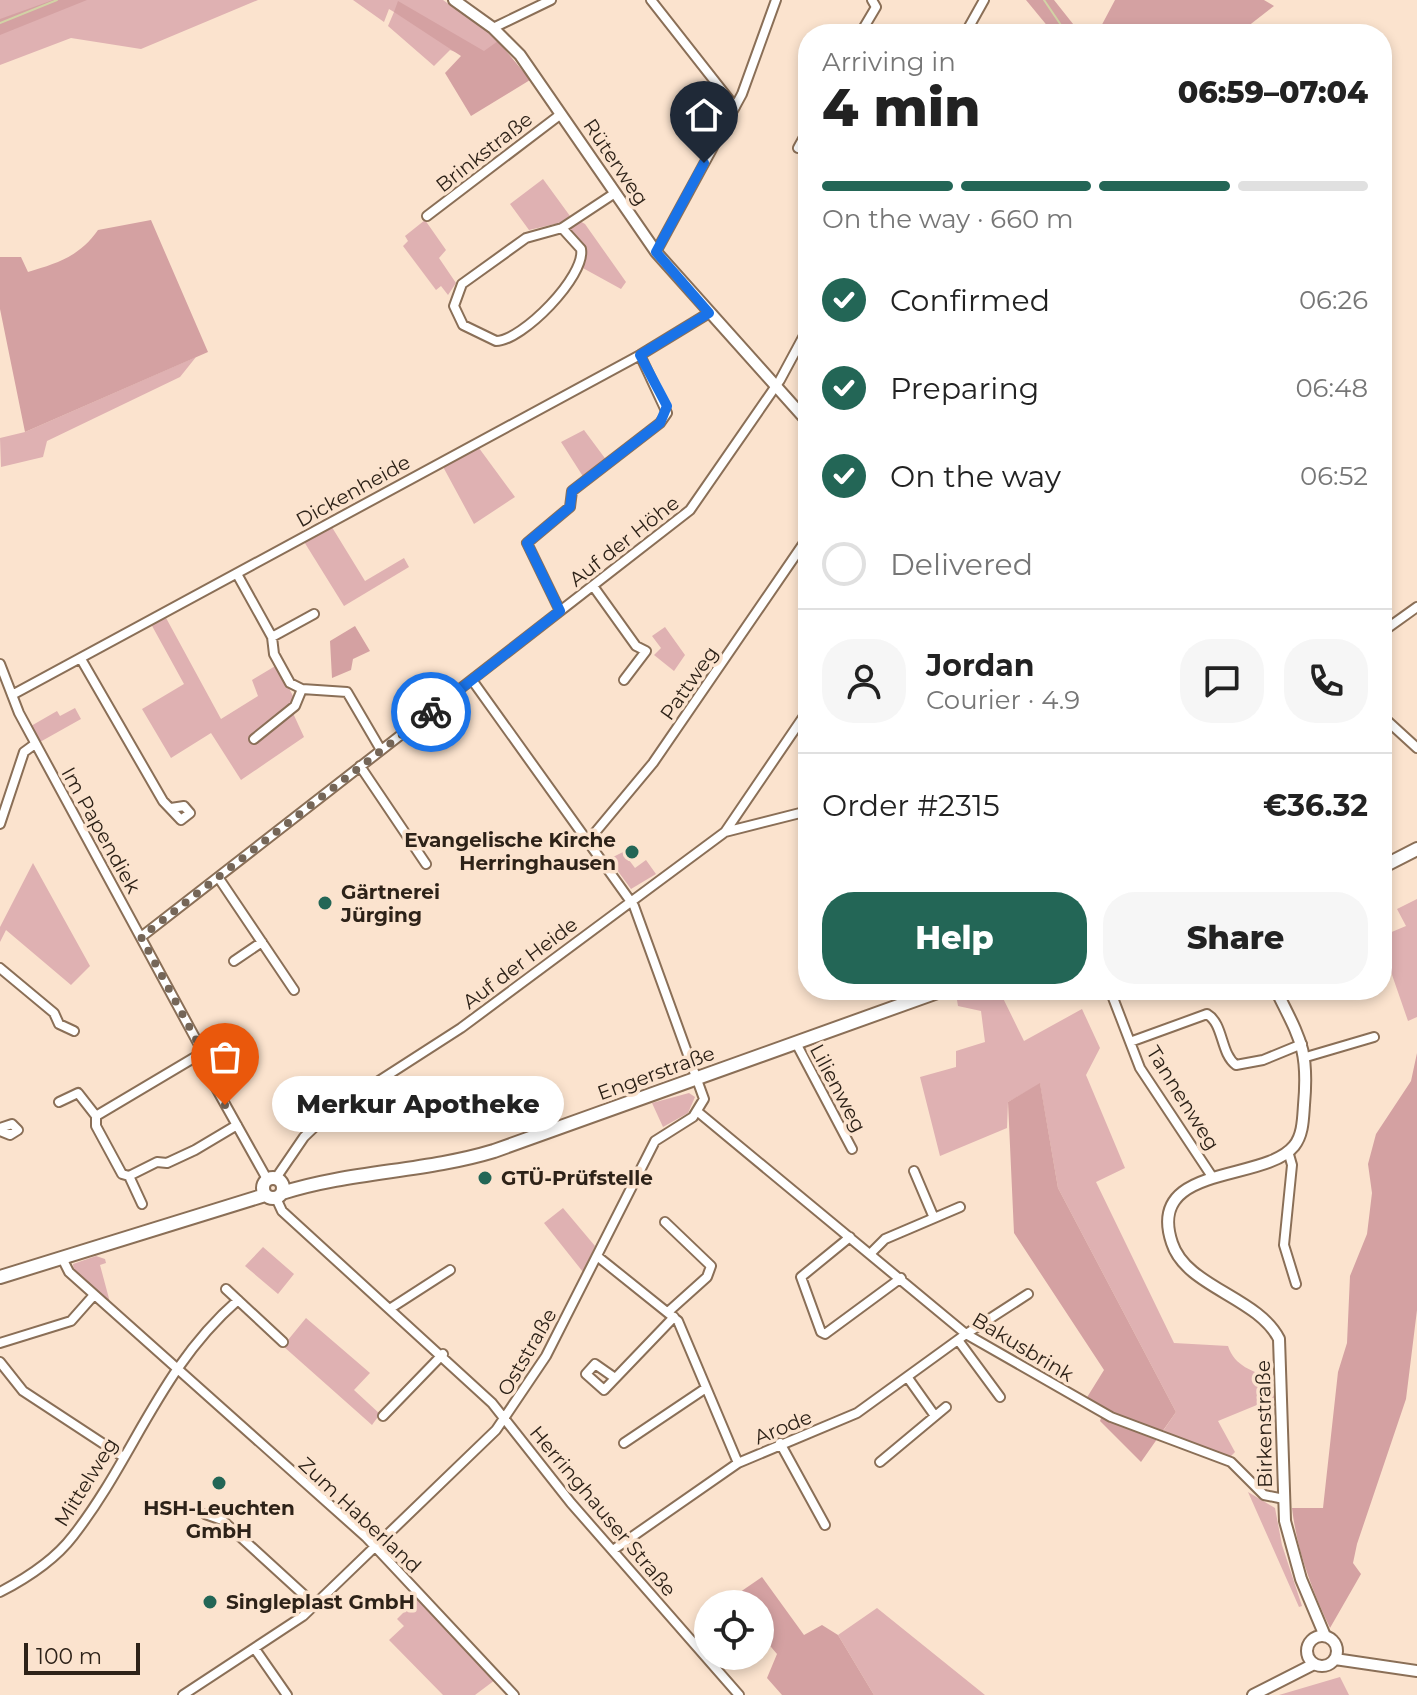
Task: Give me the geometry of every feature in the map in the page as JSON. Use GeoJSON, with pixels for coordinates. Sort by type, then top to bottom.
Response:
{"type":"FeatureCollection","features":[{"type":"Feature","properties":{"kind":"main road"},"geometry":{"type":"LineString","coordinates":[[1392,862],[1417,849]]}},
{"type":"Feature","properties":{"kind":"main road","name":"Engerstraße"},"geometry":{"type":"LineString","coordinates":[[0,1277],[214,1210],[273,1188],[431,1168],[474,1157],[915,1000]]}},
{"type":"Feature","properties":{"kind":"street","name":"Rüterweg"},"geometry":{"type":"LineString","coordinates":[[454,0],[493,28],[520,55],[656,252],[798,411]]}},
{"type":"Feature","properties":{"kind":"street"},"geometry":{"type":"LineString","coordinates":[[493,28],[539,2],[551,0]]}},
{"type":"Feature","properties":{"kind":"street"},"geometry":{"type":"LineString","coordinates":[[651,0],[735,107]]}},
{"type":"Feature","properties":{"kind":"street"},"geometry":{"type":"LineString","coordinates":[[656,252],[735,107],[776,0]]}},
{"type":"Feature","properties":{"kind":"street"},"geometry":{"type":"LineString","coordinates":[[971,24],[984,0]]}},
{"type":"Feature","properties":{"kind":"street"},"geometry":{"type":"LineString","coordinates":[[864,24],[874,2]]}},
{"type":"Feature","properties":{"kind":"street","name":"Brinkstraße"},"geometry":{"type":"LineString","coordinates":[[427,216],[561,114]]}},
{"type":"Feature","properties":{"kind":"street"},"geometry":{"type":"LineString","coordinates":[[562,228],[581,249],[580,265],[562,291],[520,333],[505,341],[489,340],[458,319],[454,298],[462,284],[526,238],[562,228],[615,193]]}},
{"type":"Feature","properties":{"kind":"street","name":"Dickenheide"},"geometry":{"type":"LineString","coordinates":[[12,695],[640,355],[709,313]]}},
{"type":"Feature","properties":{"kind":"street","name":"Auf der Höhe"},"geometry":{"type":"LineString","coordinates":[[141,937],[690,510],[798,345]]}},
{"type":"Feature","properties":{"kind":"street"},"geometry":{"type":"LineString","coordinates":[[560,611],[527,543],[570,507],[572,491],[660,423],[667,413],[667,406],[640,355]]}},
{"type":"Feature","properties":{"kind":"street","name":"Pattweg"},"geometry":{"type":"LineString","coordinates":[[588,841],[653,763],[798,552]]}},
{"type":"Feature","properties":{"kind":"street"},"geometry":{"type":"LineString","coordinates":[[237,574],[272,637],[274,654],[290,683],[302,689],[347,692],[381,750]]}},
{"type":"Feature","properties":{"kind":"street"},"geometry":{"type":"LineString","coordinates":[[593,586],[636,646],[646,651],[624,680]]}},
{"type":"Feature","properties":{"kind":"street"},"geometry":{"type":"LineString","coordinates":[[1392,625],[1417,607]]}},
{"type":"Feature","properties":{"kind":"street"},"geometry":{"type":"LineString","coordinates":[[272,637],[314,614]]}},
{"type":"Feature","properties":{"kind":"street"},"geometry":{"type":"LineString","coordinates":[[81,659],[163,801],[171,808]]}},
{"type":"Feature","properties":{"kind":"street","name":"Im Papendiek"},"geometry":{"type":"LineString","coordinates":[[0,664],[35,744],[141,937],[202,1053],[206,1070],[273,1188],[282,1211],[443,1354],[506,1419]]}},
{"type":"Feature","properties":{"kind":"street"},"geometry":{"type":"LineString","coordinates":[[472,680],[630,900],[699,1078],[704,1099],[698,1112]]}},
{"type":"Feature","properties":{"kind":"street"},"geometry":{"type":"LineString","coordinates":[[254,739],[295,706],[302,689]]}},
{"type":"Feature","properties":{"kind":"street"},"geometry":{"type":"LineString","coordinates":[[725,832],[798,725]]}},
{"type":"Feature","properties":{"kind":"street"},"geometry":{"type":"LineString","coordinates":[[1392,725],[1417,748]]}},
{"type":"Feature","properties":{"kind":"street"},"geometry":{"type":"LineString","coordinates":[[0,824],[24,752],[35,744]]}},
{"type":"Feature","properties":{"kind":"street"},"geometry":{"type":"LineString","coordinates":[[360,766],[426,864]]}},
{"type":"Feature","properties":{"kind":"street","name":"Auf der Heide"},"geometry":{"type":"LineString","coordinates":[[273,1188],[313,1127],[350,1099],[452,1034],[725,832],[798,814]]}},
{"type":"Feature","properties":{"kind":"street"},"geometry":{"type":"LineString","coordinates":[[218,877],[294,990]]}},
{"type":"Feature","properties":{"kind":"street"},"geometry":{"type":"LineString","coordinates":[[234,961],[262,942]]}},
{"type":"Feature","properties":{"kind":"street"},"geometry":{"type":"LineString","coordinates":[[0,968],[54,1013],[59,1024],[74,1031]]}},
{"type":"Feature","properties":{"kind":"street","name":"Tannenweg"},"geometry":{"type":"LineString","coordinates":[[1114,1000],[1140,1068],[1213,1178]]}},
{"type":"Feature","properties":{"kind":"street"},"geometry":{"type":"LineString","coordinates":[[1281,1000],[1306,1057],[1302,1125],[1297,1142],[1288,1151],[1292,1165],[1284,1245],[1296,1284]]}},
{"type":"Feature","properties":{"kind":"street"},"geometry":{"type":"LineString","coordinates":[[1130,1042],[1207,1014],[1214,1019],[1230,1060],[1236,1065],[1302,1044]]}},
{"type":"Feature","properties":{"kind":"street"},"geometry":{"type":"LineString","coordinates":[[1306,1057],[1374,1037]]}},
{"type":"Feature","properties":{"kind":"street","name":"Lilienweg"},"geometry":{"type":"LineString","coordinates":[[796,1043],[852,1149]]}},
{"type":"Feature","properties":{"kind":"street"},"geometry":{"type":"LineString","coordinates":[[96,1116],[202,1053]]}},
{"type":"Feature","properties":{"kind":"street"},"geometry":{"type":"LineString","coordinates":[[59,1102],[78,1093],[96,1116],[96,1126],[122,1174],[129,1176],[157,1162],[167,1163],[195,1150],[237,1125]]}},
{"type":"Feature","properties":{"kind":"street","name":"Bakusbrink"},"geometry":{"type":"LineString","coordinates":[[698,1112],[901,1278],[962,1337],[1111,1417],[1231,1462],[1264,1495],[1284,1499]]}},
{"type":"Feature","properties":{"kind":"street","name":"Oststraße"},"geometry":{"type":"LineString","coordinates":[[183,1695],[255,1649],[315,1605],[377,1548],[506,1419],[546,1356],[655,1141],[698,1112]]}},
{"type":"Feature","properties":{"kind":"street","name":"Birkenstraße"},"geometry":{"type":"LineString","coordinates":[[1288,1151],[1191,1186],[1174,1203],[1169,1219],[1170,1238],[1182,1261],[1260,1316],[1279,1339],[1284,1499],[1290,1548],[1312,1607],[1319,1637]]}},
{"type":"Feature","properties":{"kind":"street"},"geometry":{"type":"LineString","coordinates":[[914,1171],[934,1218]]}},
{"type":"Feature","properties":{"kind":"street"},"geometry":{"type":"LineString","coordinates":[[129,1176],[142,1204]]}},
{"type":"Feature","properties":{"kind":"street"},"geometry":{"type":"LineString","coordinates":[[871,1253],[885,1239],[960,1207]]}},
{"type":"Feature","properties":{"kind":"street"},"geometry":{"type":"LineString","coordinates":[[615,1378],[707,1277],[711,1266],[665,1222]]}},
{"type":"Feature","properties":{"kind":"street"},"geometry":{"type":"LineString","coordinates":[[850,1237],[801,1277],[820,1330],[825,1334],[901,1278]]}},
{"type":"Feature","properties":{"kind":"street"},"geometry":{"type":"LineString","coordinates":[[597,1256],[671,1314],[738,1463]]}},
{"type":"Feature","properties":{"kind":"street","name":"Zum Haberland"},"geometry":{"type":"LineString","coordinates":[[62,1258],[69,1272],[377,1548],[514,1695]]}},
{"type":"Feature","properties":{"kind":"street"},"geometry":{"type":"LineString","coordinates":[[391,1308],[450,1270]]}},
{"type":"Feature","properties":{"kind":"street"},"geometry":{"type":"LineString","coordinates":[[226,1289],[283,1342]]}},
{"type":"Feature","properties":{"kind":"street","name":"Arode"},"geometry":{"type":"LineString","coordinates":[[613,1550],[738,1463],[857,1413],[962,1337],[1028,1294]]}},
{"type":"Feature","properties":{"kind":"street"},"geometry":{"type":"LineString","coordinates":[[0,1343],[71,1321],[94,1295]]}},
{"type":"Feature","properties":{"kind":"street"},"geometry":{"type":"LineString","coordinates":[[176,1367],[238,1300]]}},
{"type":"Feature","properties":{"kind":"street"},"geometry":{"type":"LineString","coordinates":[[962,1337],[1000,1397]]}},
{"type":"Feature","properties":{"kind":"street"},"geometry":{"type":"LineString","coordinates":[[383,1416],[443,1354]]}},
{"type":"Feature","properties":{"kind":"street"},"geometry":{"type":"LineString","coordinates":[[0,1362],[32,1398],[122,1456]]}},
{"type":"Feature","properties":{"kind":"street","name":"Mittelweg"},"geometry":{"type":"LineString","coordinates":[[0,1592],[31,1575],[72,1538],[176,1367]]}},
{"type":"Feature","properties":{"kind":"street"},"geometry":{"type":"LineString","coordinates":[[908,1378],[935,1416]]}},
{"type":"Feature","properties":{"kind":"street"},"geometry":{"type":"LineString","coordinates":[[624,1443],[706,1388]]}},
{"type":"Feature","properties":{"kind":"street"},"geometry":{"type":"LineString","coordinates":[[880,1462],[946,1407]]}},
{"type":"Feature","properties":{"kind":"street","name":"Herringhauser Straße"},"geometry":{"type":"LineString","coordinates":[[506,1419],[555,1485],[739,1695]]}},
{"type":"Feature","properties":{"kind":"street"},"geometry":{"type":"LineString","coordinates":[[780,1443],[825,1525]]}},
{"type":"Feature","properties":{"kind":"street"},"geometry":{"type":"LineString","coordinates":[[205,1514],[222,1520],[315,1605]]}},
{"type":"Feature","properties":{"kind":"street"},"geometry":{"type":"LineString","coordinates":[[1310,1660],[1308,1644],[1319,1637],[1334,1641],[1336,1655]]}},
{"type":"Feature","properties":{"kind":"street"},"geometry":{"type":"LineString","coordinates":[[255,1649],[287,1695]]}},
{"type":"Feature","properties":{"kind":"street"},"geometry":{"type":"LineString","coordinates":[[1310,1660],[1325,1666],[1336,1655]]}},
{"type":"Feature","properties":{"kind":"street"},"geometry":{"type":"LineString","coordinates":[[1336,1655],[1417,1671]]}},
{"type":"Feature","properties":{"kind":"street"},"geometry":{"type":"LineString","coordinates":[[1253,1695],[1287,1678],[1310,1660]]}},
{"type":"Feature","properties":{"kind":"shaded area"},"geometry":{"type":"Polygon","coordinates":[[[0,0],[258,0],[141,49],[71,38],[0,65],[0,0]]]}},
{"type":"Feature","properties":{"kind":"shaded area"},"geometry":{"type":"Polygon","coordinates":[[[53,0],[87,0],[0,35],[0,19],[53,0]]]}},
{"type":"Feature","properties":{"kind":"shaded area"},"geometry":{"type":"Polygon","coordinates":[[[353,0],[443,0],[493,36],[530,80],[450,50],[434,66],[388,26],[394,12],[389,9],[384,22],[353,0]]]}},
{"type":"Feature","properties":{"kind":"shaded area"},"geometry":{"type":"Polygon","coordinates":[[[1026,0],[1054,0],[1073,24],[1046,24],[1026,0]]]}},
{"type":"Feature","properties":{"kind":"shaded area"},"geometry":{"type":"Polygon","coordinates":[[[1115,0],[1264,0],[1274,6],[1251,24],[1102,24],[1115,0]]]}},
{"type":"Feature","properties":{"kind":"shaded area"},"geometry":{"type":"Polygon","coordinates":[[[398,1],[484,51],[498,41],[530,80],[471,116],[445,73],[461,56],[394,12],[398,1]]]}},
{"type":"Feature","properties":{"kind":"shaded area"},"geometry":{"type":"Polygon","coordinates":[[[543,179],[570,216],[559,223],[529,230],[510,204],[543,179]]]}},
{"type":"Feature","properties":{"kind":"shaded area"},"geometry":{"type":"Polygon","coordinates":[[[151,220],[208,352],[25,432],[0,309],[0,257],[21,257],[28,272],[68,257],[84,246],[98,230],[151,220]]]}},
{"type":"Feature","properties":{"kind":"shaded area"},"geometry":{"type":"Polygon","coordinates":[[[425,220],[446,250],[439,258],[456,283],[448,295],[441,286],[436,290],[403,246],[408,241],[405,236],[425,220]]]}},
{"type":"Feature","properties":{"kind":"shaded area"},"geometry":{"type":"Polygon","coordinates":[[[578,220],[585,224],[626,282],[621,289],[581,267],[584,251],[570,234],[570,226],[578,220]]]}},
{"type":"Feature","properties":{"kind":"shaded area"},"geometry":{"type":"Polygon","coordinates":[[[196,357],[180,377],[47,441],[43,457],[1,467],[0,438],[25,432],[196,357]]]}},
{"type":"Feature","properties":{"kind":"shaded area"},"geometry":{"type":"Polygon","coordinates":[[[584,430],[607,461],[584,478],[561,442],[584,430]]]}},
{"type":"Feature","properties":{"kind":"shaded area"},"geometry":{"type":"Polygon","coordinates":[[[476,444],[515,497],[474,524],[441,463],[476,444]]]}},
{"type":"Feature","properties":{"kind":"shaded area"},"geometry":{"type":"Polygon","coordinates":[[[330,524],[365,581],[404,558],[409,567],[344,606],[303,540],[330,524]]]}},
{"type":"Feature","properties":{"kind":"shaded area"},"geometry":{"type":"Polygon","coordinates":[[[165,616],[221,719],[258,696],[252,680],[277,665],[293,696],[292,711],[304,737],[241,780],[211,733],[171,758],[142,709],[184,684],[151,624],[165,616]]]}},
{"type":"Feature","properties":{"kind":"shaded area"},"geometry":{"type":"Polygon","coordinates":[[[355,626],[370,651],[353,659],[351,670],[332,678],[330,641],[355,626]]]}},
{"type":"Feature","properties":{"kind":"shaded area"},"geometry":{"type":"Polygon","coordinates":[[[665,627],[685,655],[674,671],[654,655],[661,648],[652,636],[665,627]]]}},
{"type":"Feature","properties":{"kind":"shaded area"},"geometry":{"type":"Polygon","coordinates":[[[75,708],[81,719],[40,742],[31,726],[57,711],[60,716],[75,708]]]}},
{"type":"Feature","properties":{"kind":"shaded area"},"geometry":{"type":"Polygon","coordinates":[[[623,852],[635,868],[646,860],[656,874],[631,889],[609,859],[623,852]]]}},
{"type":"Feature","properties":{"kind":"shaded area"},"geometry":{"type":"Polygon","coordinates":[[[33,863],[90,966],[71,985],[6,930],[0,942],[0,927],[33,863]]]}},
{"type":"Feature","properties":{"kind":"shaded area"},"geometry":{"type":"Polygon","coordinates":[[[1417,899],[1417,1017],[1408,1021],[1392,975],[1392,932],[1406,926],[1397,909],[1417,899]]]}},
{"type":"Feature","properties":{"kind":"shaded area"},"geometry":{"type":"Polygon","coordinates":[[[957,1000],[1004,1000],[1024,1041],[1082,1009],[1100,1048],[1086,1075],[1125,1168],[1096,1182],[1174,1343],[1228,1346],[1240,1364],[1273,1379],[1274,1398],[1218,1421],[1235,1452],[1230,1457],[1161,1434],[1176,1412],[1058,1188],[1040,1084],[1008,1102],[1007,1128],[940,1156],[920,1077],[956,1067],[956,1051],[985,1042],[981,1011],[958,1006],[957,1000]]]}},
{"type":"Feature","properties":{"kind":"shaded area"},"geometry":{"type":"Polygon","coordinates":[[[1417,1053],[1417,1310],[1406,1399],[1357,1544],[1353,1563],[1361,1574],[1330,1628],[1306,1570],[1292,1508],[1323,1508],[1338,1372],[1347,1343],[1350,1276],[1367,1234],[1372,1193],[1368,1164],[1376,1134],[1411,1081],[1417,1053]]]}},
{"type":"Feature","properties":{"kind":"shaded area"},"geometry":{"type":"Polygon","coordinates":[[[1040,1083],[1058,1188],[1176,1412],[1141,1462],[1100,1421],[1104,1409],[1086,1399],[1104,1370],[1014,1233],[1008,1102],[1040,1083]]]}},
{"type":"Feature","properties":{"kind":"shaded area"},"geometry":{"type":"Polygon","coordinates":[[[689,1093],[695,1097],[688,1113],[663,1127],[652,1103],[689,1093]]]}},
{"type":"Feature","properties":{"kind":"shaded area"},"geometry":{"type":"Polygon","coordinates":[[[563,1208],[595,1246],[583,1272],[544,1223],[563,1208]]]}},
{"type":"Feature","properties":{"kind":"shaded area"},"geometry":{"type":"Polygon","coordinates":[[[263,1247],[294,1274],[278,1294],[245,1266],[263,1247]]]}},
{"type":"Feature","properties":{"kind":"shaded area"},"geometry":{"type":"Polygon","coordinates":[[[96,1256],[105,1259],[106,1263],[100,1265],[111,1306],[74,1273],[73,1264],[96,1256]]]}},
{"type":"Feature","properties":{"kind":"shaded area"},"geometry":{"type":"Polygon","coordinates":[[[306,1318],[370,1373],[354,1390],[380,1414],[372,1425],[283,1346],[306,1318]]]}},
{"type":"Feature","properties":{"kind":"shaded area"},"geometry":{"type":"Polygon","coordinates":[[[1248,1492],[1275,1508],[1282,1545],[1302,1606],[1299,1607],[1248,1492]]]}},
{"type":"Feature","properties":{"kind":"shaded area"},"geometry":{"type":"Polygon","coordinates":[[[762,1577],[771,1590],[743,1590],[762,1577]]]}},
{"type":"Feature","properties":{"kind":"shaded area"},"geometry":{"type":"Polygon","coordinates":[[[774,1594],[804,1635],[822,1625],[838,1635],[874,1695],[782,1695],[767,1678],[770,1670],[774,1670],[777,1654],[774,1650],[774,1594]]]}},
{"type":"Feature","properties":{"kind":"shaded area"},"geometry":{"type":"Polygon","coordinates":[[[419,1597],[495,1680],[475,1695],[443,1695],[389,1640],[404,1626],[397,1619],[419,1597]]]}},
{"type":"Feature","properties":{"kind":"shaded area"},"geometry":{"type":"Polygon","coordinates":[[[877,1608],[985,1695],[874,1695],[838,1635],[877,1608]]]}},
{"type":"Feature","properties":{"kind":"shaded area"},"geometry":{"type":"Polygon","coordinates":[[[1340,1677],[1349,1695],[1279,1695],[1340,1677]]]}},
{"type":"Feature","properties":{"kind":"waterway"},"geometry":{"type":"LineString","coordinates":[[0,23],[57,0]]}},
{"type":"Feature","properties":{"kind":"waterway"},"geometry":{"type":"LineString","coordinates":[[1044,0],[1060,24]]}},
{"type":"Feature","properties":{"kind":"way so far"},"geometry":{"type":"LineString","coordinates":[[225,1105],[206,1070],[199,1045],[141,937],[431,712]]}},
{"type":"Feature","properties":{"kind":"place","name":"Evangelische Kirche Herringhausen"},"geometry":{"type":"Point","coordinates":[632,852]}},
{"type":"Feature","properties":{"kind":"place","name":"Gärtnerei Jürging"},"geometry":{"type":"Point","coordinates":[325,903]}},
{"type":"Feature","properties":{"kind":"place","name":"Merkur Apotheke"},"geometry":{"type":"Point","coordinates":[225,1105]}},
{"type":"Feature","properties":{"kind":"place","name":"GTÜ-Prüfstelle"},"geometry":{"type":"Point","coordinates":[485,1178]}},
{"type":"Feature","properties":{"kind":"place","name":"HSH-Leuchten GmbH"},"geometry":{"type":"Point","coordinates":[219,1483]}},
{"type":"Feature","properties":{"kind":"place","name":"Singleplast GmbH"},"geometry":{"type":"Point","coordinates":[210,1602]}},
{"type":"Feature","properties":{"kind":"route"},"geometry":{"type":"LineString","coordinates":[[431,712],[560,611],[527,550],[527,543],[570,507],[572,491],[660,423],[667,413],[667,406],[640,355],[709,313],[656,252],[704,163]]}}]}
